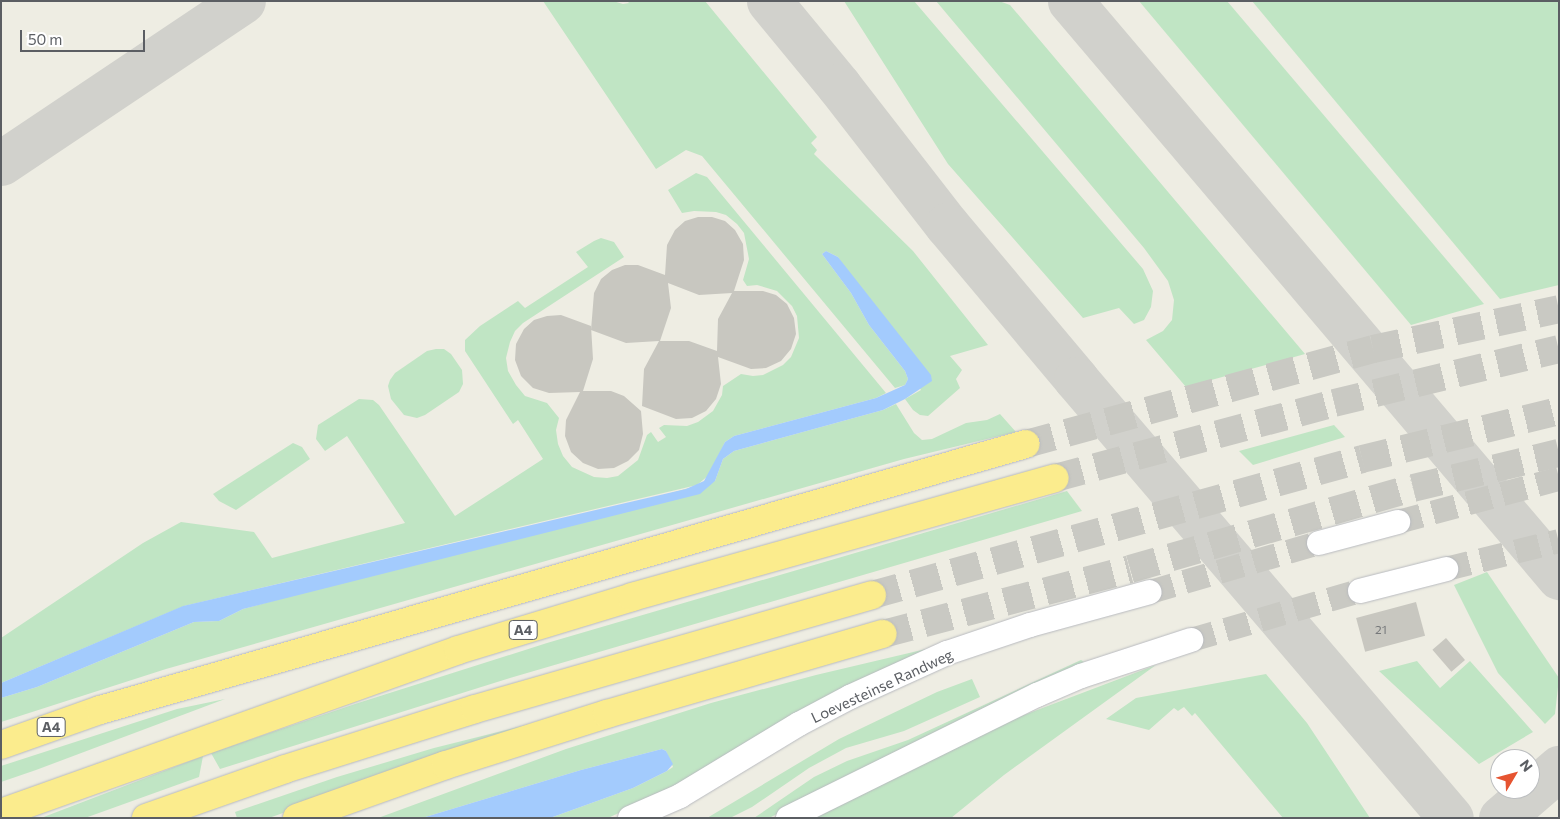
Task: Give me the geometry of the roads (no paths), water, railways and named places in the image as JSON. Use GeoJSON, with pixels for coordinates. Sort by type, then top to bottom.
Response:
{"type":"FeatureCollection","features":[{"type":"Feature","properties":{"kind":"highway","name":"A4"},"geometry":{"type":"LineString","coordinates":[[1,745],[100,710],[1026,444]]}},
{"type":"Feature","properties":{"kind":"highway","name":"A4"},"geometry":{"type":"LineString","coordinates":[[1,813],[458,650],[632,597],[1055,478]]}},
{"type":"Feature","properties":{"kind":"highway"},"geometry":{"type":"LineString","coordinates":[[146,818],[285,769],[475,709],[872,595]]}},
{"type":"Feature","properties":{"kind":"highway"},"geometry":{"type":"LineString","coordinates":[[297,818],[446,765],[598,717],[883,634]]}},
{"type":"Feature","properties":{"kind":"street"},"geometry":{"type":"LineString","coordinates":[[1319,543],[1398,522]]}},
{"type":"Feature","properties":{"kind":"street"},"geometry":{"type":"LineString","coordinates":[[1360,591],[1446,569]]}},
{"type":"Feature","properties":{"kind":"street","name":"Loevesteinse Randweg"},"geometry":{"type":"LineString","coordinates":[[630,818],[680,796],[799,724],[850,697],[948,654],[1030,625],[1150,592]]}},
{"type":"Feature","properties":{"kind":"street"},"geometry":{"type":"LineString","coordinates":[[788,818],[1037,695],[1081,676],[1191,640]]}},
{"type":"Feature","properties":{"kind":"water"},"geometry":{"type":"Polygon","coordinates":[[[826,251],[838,257],[931,375],[932,381],[905,399],[883,410],[734,451],[723,459],[715,481],[700,494],[243,609],[219,621],[194,622],[37,687],[1,698],[1,683],[183,606],[686,489],[704,481],[725,442],[734,436],[876,398],[905,385],[908,379],[905,371],[869,325],[851,293],[822,254],[826,251]]]}},
{"type":"Feature","properties":{"kind":"water"},"geometry":{"type":"Polygon","coordinates":[[[662,749],[666,751],[673,764],[667,771],[633,788],[550,818],[422,818],[581,770],[662,749]]]}},
{"type":"Feature","properties":{"kind":"tunnel"},"geometry":{"type":"LineString","coordinates":[[1026,444],[1373,349],[1559,309]]}},
{"type":"Feature","properties":{"kind":"tunnel"},"geometry":{"type":"LineString","coordinates":[[1055,478],[1334,403],[1559,349]]}},
{"type":"Feature","properties":{"kind":"tunnel"},"geometry":{"type":"LineString","coordinates":[[872,595],[1362,459],[1559,411]]}},
{"type":"Feature","properties":{"kind":"tunnel"},"geometry":{"type":"LineString","coordinates":[[883,634],[1130,569],[1413,488],[1559,453]]}},
{"type":"Feature","properties":{"kind":"tunnel"},"geometry":{"type":"LineString","coordinates":[[1398,522],[1559,479]]}},
{"type":"Feature","properties":{"kind":"tunnel"},"geometry":{"type":"LineString","coordinates":[[1446,569],[1559,541]]}},
{"type":"Feature","properties":{"kind":"tunnel"},"geometry":{"type":"LineString","coordinates":[[1150,592],[1319,543]]}},
{"type":"Feature","properties":{"kind":"tunnel"},"geometry":{"type":"LineString","coordinates":[[1191,640],[1360,591]]}}]}
